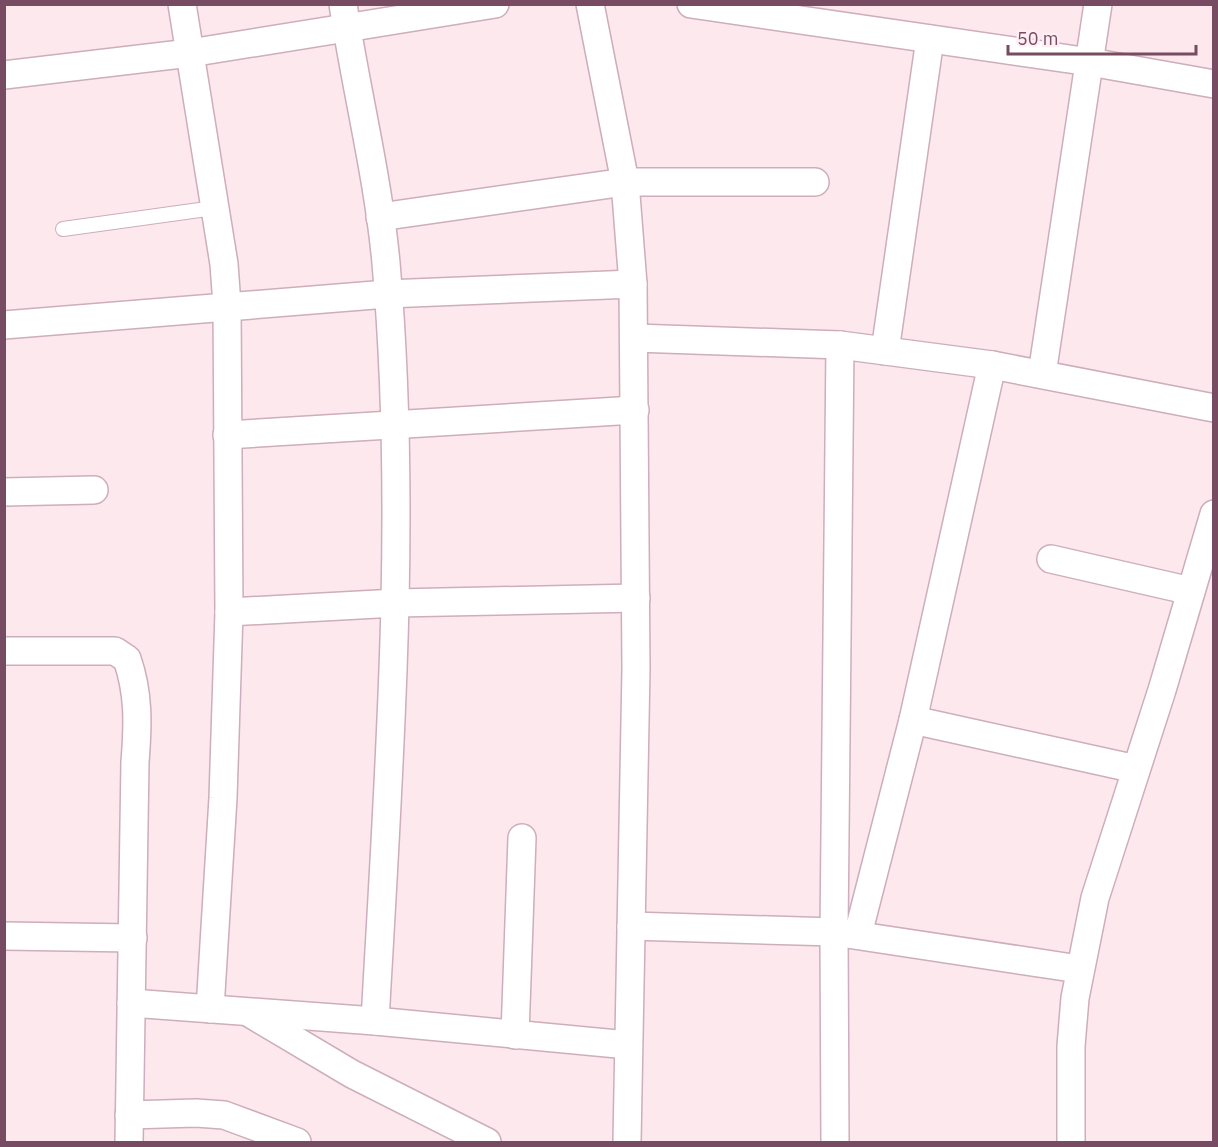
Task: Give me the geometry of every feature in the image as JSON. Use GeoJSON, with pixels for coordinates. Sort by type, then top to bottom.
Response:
{"type":"FeatureCollection","features":[{"type":"Feature","properties":{"kind":"street"},"geometry":{"type":"LineString","coordinates":[[182,4],[224,264],[227,305],[229,612],[223,798],[210,1009]]}},
{"type":"Feature","properties":{"kind":"street"},"geometry":{"type":"LineString","coordinates":[[4,75],[190,53],[344,16],[495,4]]}},
{"type":"Feature","properties":{"kind":"street"},"geometry":{"type":"LineString","coordinates":[[590,4],[625,182],[635,338],[636,598],[627,1143]]}},
{"type":"Feature","properties":{"kind":"street"},"geometry":{"type":"LineString","coordinates":[[691,4],[830,14],[930,39],[1090,62],[1214,84]]}},
{"type":"Feature","properties":{"kind":"street"},"geometry":{"type":"LineString","coordinates":[[1042,374],[1098,4]]}},
{"type":"Feature","properties":{"kind":"street"},"geometry":{"type":"LineString","coordinates":[[344,16],[380,217],[394,423],[396,603],[375,1021]]}},
{"type":"Feature","properties":{"kind":"street"},"geometry":{"type":"LineString","coordinates":[[885,351],[930,39]]}},
{"type":"Feature","properties":{"kind":"street"},"geometry":{"type":"LineString","coordinates":[[380,217],[625,182],[815,182]]}},
{"type":"Feature","properties":{"kind":"street"},"geometry":{"type":"LineString","coordinates":[[4,325],[227,305],[387,294],[633,284]]}},
{"type":"Feature","properties":{"kind":"street"},"geometry":{"type":"LineString","coordinates":[[635,338],[840,345],[992,365],[1214,408]]}},
{"type":"Feature","properties":{"kind":"street"},"geometry":{"type":"LineString","coordinates":[[835,1143],[846,933],[840,345]]}},
{"type":"Feature","properties":{"kind":"street"},"geometry":{"type":"LineString","coordinates":[[846,933],[913,720],[992,365]]}},
{"type":"Feature","properties":{"kind":"street"},"geometry":{"type":"LineString","coordinates":[[227,435],[635,410]]}},
{"type":"Feature","properties":{"kind":"street"},"geometry":{"type":"LineString","coordinates":[[4,492],[94,490]]}},
{"type":"Feature","properties":{"kind":"street"},"geometry":{"type":"LineString","coordinates":[[1071,1143],[1071,1047],[1079,969],[1095,898],[1214,514]]}},
{"type":"Feature","properties":{"kind":"street"},"geometry":{"type":"LineString","coordinates":[[1051,558],[1191,591]]}},
{"type":"Feature","properties":{"kind":"street"},"geometry":{"type":"LineString","coordinates":[[229,612],[396,603],[636,598]]}},
{"type":"Feature","properties":{"kind":"street"},"geometry":{"type":"LineString","coordinates":[[4,651],[106,649],[123,654],[127,659],[137,693],[129,1143]]}},
{"type":"Feature","properties":{"kind":"street"},"geometry":{"type":"LineString","coordinates":[[913,720],[1136,769]]}},
{"type":"Feature","properties":{"kind":"street"},"geometry":{"type":"LineString","coordinates":[[515,1035],[522,838]]}},
{"type":"Feature","properties":{"kind":"street"},"geometry":{"type":"LineString","coordinates":[[631,926],[846,933],[1079,969]]}},
{"type":"Feature","properties":{"kind":"street"},"geometry":{"type":"LineString","coordinates":[[4,936],[132,938]]}},
{"type":"Feature","properties":{"kind":"street"},"geometry":{"type":"LineString","coordinates":[[131,1004],[375,1021],[628,1046]]}},
{"type":"Feature","properties":{"kind":"street"},"geometry":{"type":"LineString","coordinates":[[246,1012],[352,1074],[487,1143]]}},
{"type":"Feature","properties":{"kind":"street"},"geometry":{"type":"LineString","coordinates":[[129,1115],[224,1115],[297,1143]]}},
{"type":"Feature","properties":{"kind":"lane"},"geometry":{"type":"LineString","coordinates":[[63,229],[214,208]]}}]}
